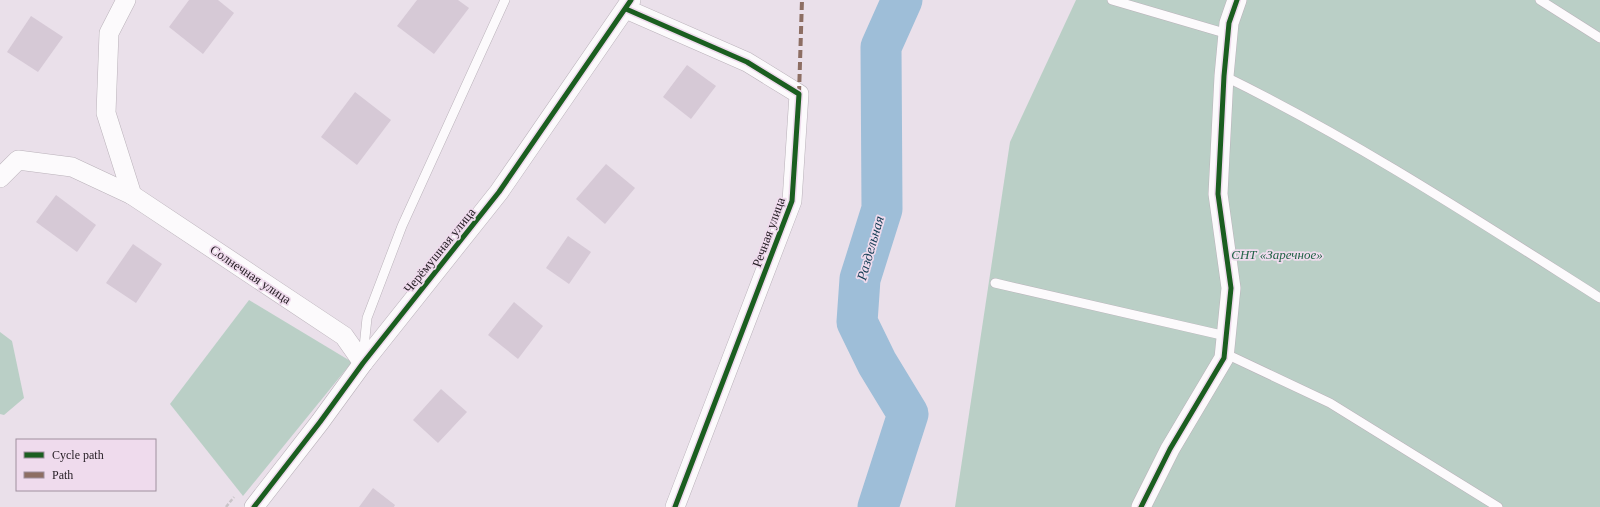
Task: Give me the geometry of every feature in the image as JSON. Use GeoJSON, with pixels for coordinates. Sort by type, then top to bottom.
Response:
{"type":"FeatureCollection","features":[{"type":"Feature","properties":{"kind":"street"},"geometry":{"type":"LineString","coordinates":[[126,0],[110,33],[106,113],[132,194]]}},
{"type":"Feature","properties":{"kind":"street"},"geometry":{"type":"LineString","coordinates":[[1141,507],[1170,449],[1224,358],[1231,288],[1218,194],[1224,76],[1229,23],[1237,0]]}},
{"type":"Feature","properties":{"kind":"street","name":"Черёмушная улица"},"geometry":{"type":"LineString","coordinates":[[254,507],[320,422],[363,363],[499,192],[629,4]]}},
{"type":"Feature","properties":{"kind":"street","name":"Речная улица"},"geometry":{"type":"LineString","coordinates":[[629,4],[747,62],[799,94],[792,201],[675,507]]}},
{"type":"Feature","properties":{"kind":"street","name":"Солнечная улица"},"geometry":{"type":"LineString","coordinates":[[0,178],[18,160],[72,168],[132,194],[344,336],[363,363]]}},
{"type":"Feature","properties":{"kind":"lane"},"geometry":{"type":"LineString","coordinates":[[363,363],[367,318],[402,226],[505,0]]}},
{"type":"Feature","properties":{"kind":"lane"},"geometry":{"type":"LineString","coordinates":[[1112,0],[1228,34]]}},
{"type":"Feature","properties":{"kind":"lane"},"geometry":{"type":"LineString","coordinates":[[1540,0],[1600,38]]}},
{"type":"Feature","properties":{"kind":"lane"},"geometry":{"type":"LineString","coordinates":[[1224,76],[1266,97],[1361,149],[1600,298]]}},
{"type":"Feature","properties":{"kind":"lane"},"geometry":{"type":"LineString","coordinates":[[995,283],[1225,344],[1330,403],[1498,507]]}},
{"type":"Feature","properties":{"kind":"green space","name":"СНТ «Заречное»"},"geometry":{"type":"Polygon","coordinates":[[[1076,0],[1600,0],[1600,507],[955,507],[1010,142],[1076,0]]]}},
{"type":"Feature","properties":{"kind":"green space"},"geometry":{"type":"Polygon","coordinates":[[[249,300],[352,362],[243,496],[170,404],[249,300]]]}},
{"type":"Feature","properties":{"kind":"green space"},"geometry":{"type":"Polygon","coordinates":[[[0,332],[12,341],[24,398],[4,415],[0,414],[0,332]]]}},
{"type":"Feature","properties":{"kind":"building"},"geometry":{"type":"Polygon","coordinates":[[[189,0],[218,0],[234,13],[203,54],[169,27],[189,0]]]}},
{"type":"Feature","properties":{"kind":"building"},"geometry":{"type":"Polygon","coordinates":[[[417,0],[458,0],[469,8],[434,54],[397,26],[417,0]]]}},
{"type":"Feature","properties":{"kind":"building"},"geometry":{"type":"Polygon","coordinates":[[[31,16],[63,37],[38,72],[7,52],[31,16]]]}},
{"type":"Feature","properties":{"kind":"building"},"geometry":{"type":"Polygon","coordinates":[[[687,65],[716,86],[691,119],[663,97],[687,65]]]}},
{"type":"Feature","properties":{"kind":"building"},"geometry":{"type":"Polygon","coordinates":[[[355,92],[391,120],[357,165],[321,137],[355,92]]]}},
{"type":"Feature","properties":{"kind":"building"},"geometry":{"type":"Polygon","coordinates":[[[606,164],[635,188],[605,224],[576,199],[606,164]]]}},
{"type":"Feature","properties":{"kind":"building"},"geometry":{"type":"Polygon","coordinates":[[[56,195],[96,225],[77,252],[36,222],[56,195]]]}},
{"type":"Feature","properties":{"kind":"building"},"geometry":{"type":"Polygon","coordinates":[[[568,236],[591,252],[569,284],[546,268],[568,236]]]}},
{"type":"Feature","properties":{"kind":"building"},"geometry":{"type":"Polygon","coordinates":[[[133,244],[162,264],[136,303],[106,283],[133,244]]]}},
{"type":"Feature","properties":{"kind":"building"},"geometry":{"type":"Polygon","coordinates":[[[514,302],[543,326],[518,359],[488,335],[514,302]]]}},
{"type":"Feature","properties":{"kind":"building"},"geometry":{"type":"Polygon","coordinates":[[[441,389],[467,412],[438,443],[413,420],[441,389]]]}},
{"type":"Feature","properties":{"kind":"building"},"geometry":{"type":"Polygon","coordinates":[[[373,488],[395,505],[394,507],[359,507],[373,488]]]}},
{"type":"Feature","properties":{"kind":"waterway","name":"Раздельная"},"geometry":{"type":"LineString","coordinates":[[878,507],[908,414],[877,363],[857,322],[860,279],[882,209],[881,47],[902,0]]}},
{"type":"Feature","properties":{"kind":"marked path"},"geometry":{"type":"LineString","coordinates":[[799,94],[802,0]]}},
{"type":"Feature","properties":{"kind":"cycle path"},"geometry":{"type":"LineString","coordinates":[[254,507],[320,422],[363,363],[499,192],[631,0]]}},
{"type":"Feature","properties":{"kind":"cycle path"},"geometry":{"type":"LineString","coordinates":[[1141,507],[1170,449],[1224,358],[1231,288],[1218,194],[1224,76],[1229,23],[1237,0]]}},
{"type":"Feature","properties":{"kind":"cycle path"},"geometry":{"type":"LineString","coordinates":[[626,9],[747,62],[799,94],[792,201],[675,507]]}}]}
